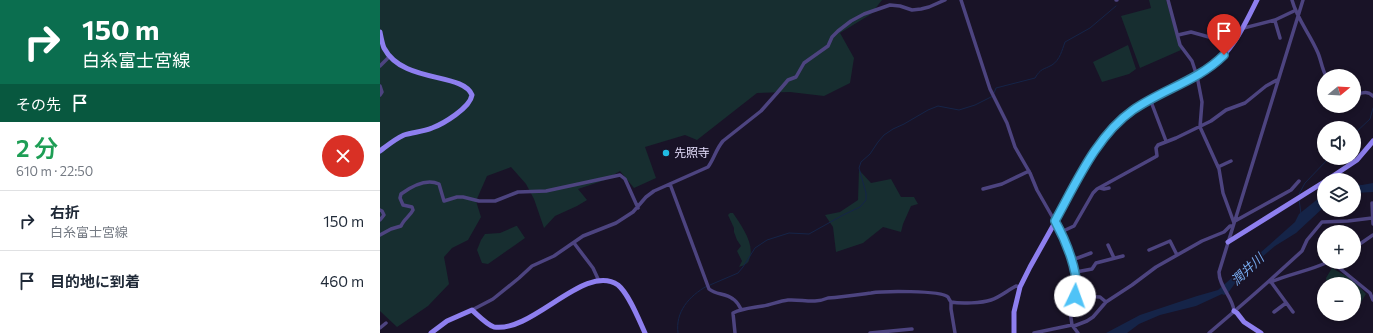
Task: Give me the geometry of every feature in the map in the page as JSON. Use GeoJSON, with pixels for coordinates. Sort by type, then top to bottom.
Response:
{"type":"FeatureCollection","features":[{"type":"Feature","properties":{"kind":"main road"},"geometry":{"type":"LineString","coordinates":[[1014,333],[1014,312],[1020,287],[1096,149],[1105,137],[1132,110],[1150,99],[1197,76],[1207,70],[1224,55],[1243,29],[1257,0]]}},
{"type":"Feature","properties":{"kind":"main road"},"geometry":{"type":"LineString","coordinates":[[380,32],[382,44],[390,56],[406,69],[421,75],[450,81],[464,86],[472,95],[469,104],[441,123],[432,128],[405,135],[380,151]]}},
{"type":"Feature","properties":{"kind":"main road"},"geometry":{"type":"LineString","coordinates":[[1338,173],[1358,160],[1373,141]]}},
{"type":"Feature","properties":{"kind":"main road"},"geometry":{"type":"LineString","coordinates":[[1228,242],[1317,186]]}},
{"type":"Feature","properties":{"kind":"main road"},"geometry":{"type":"LineString","coordinates":[[430,333],[446,321],[472,310],[493,327],[500,329],[514,329],[524,326],[568,297],[599,281],[610,281],[619,286],[627,296],[645,333]]}},
{"type":"Feature","properties":{"kind":"main road"},"geometry":{"type":"LineString","coordinates":[[1234,311],[1244,322],[1261,333]]}},
{"type":"Feature","properties":{"kind":"street"},"geometry":{"type":"LineString","coordinates":[[472,310],[493,299],[532,266],[554,256],[583,236],[620,220],[638,208],[646,197],[654,191],[708,167],[723,141],[734,134],[745,123],[761,111],[788,80],[796,77],[804,63],[828,46],[832,36],[851,22],[864,14],[890,5],[900,6],[912,10],[929,7],[945,0]]}},
{"type":"Feature","properties":{"kind":"street"},"geometry":{"type":"LineString","coordinates":[[961,0],[990,89],[1007,123],[1015,147],[1029,170],[1037,190],[1061,232],[1072,260],[1076,272],[1077,290],[1070,311],[1073,326],[1078,333]]}},
{"type":"Feature","properties":{"kind":"street"},"geometry":{"type":"LineString","coordinates":[[1168,0],[1180,44],[1192,61],[1197,76],[1202,102],[1200,126],[1218,167],[1223,193],[1234,223]]}},
{"type":"Feature","properties":{"kind":"street"},"geometry":{"type":"LineString","coordinates":[[1292,0],[1294,10],[1312,40],[1319,54],[1324,69]]}},
{"type":"Feature","properties":{"kind":"street"},"geometry":{"type":"LineString","coordinates":[[1234,311],[1233,306],[1219,279],[1220,272],[1277,80],[1303,0]]}},
{"type":"Feature","properties":{"kind":"street"},"geometry":{"type":"LineString","coordinates":[[1178,35],[1191,32],[1209,37],[1275,21],[1294,10]]}},
{"type":"Feature","properties":{"kind":"street"},"geometry":{"type":"LineString","coordinates":[[1275,21],[1280,38]]}},
{"type":"Feature","properties":{"kind":"street"},"geometry":{"type":"LineString","coordinates":[[380,66],[390,56]]}},
{"type":"Feature","properties":{"kind":"street"},"geometry":{"type":"LineString","coordinates":[[1061,232],[1074,226],[1093,194],[1100,188],[1157,156],[1156,148],[1158,145],[1211,121],[1226,110],[1245,103],[1266,86],[1277,80]]}},
{"type":"Feature","properties":{"kind":"street"},"geometry":{"type":"LineString","coordinates":[[380,86],[382,92],[380,94]]}},
{"type":"Feature","properties":{"kind":"street"},"geometry":{"type":"LineString","coordinates":[[1361,93],[1369,92],[1373,96]]}},
{"type":"Feature","properties":{"kind":"street"},"geometry":{"type":"LineString","coordinates":[[1150,99],[1166,141]]}},
{"type":"Feature","properties":{"kind":"street"},"geometry":{"type":"LineString","coordinates":[[1218,167],[1231,161]]}},
{"type":"Feature","properties":{"kind":"street"},"geometry":{"type":"LineString","coordinates":[[983,189],[1002,184],[1029,170]]}},
{"type":"Feature","properties":{"kind":"street"},"geometry":{"type":"LineString","coordinates":[[380,235],[401,226],[403,221],[413,210],[412,207],[403,205],[400,198],[401,194],[418,184],[425,182],[439,184],[444,201],[457,197],[463,197],[486,202],[495,201],[518,192],[546,191],[620,175],[626,179],[638,208]]}},
{"type":"Feature","properties":{"kind":"street"},"geometry":{"type":"LineString","coordinates":[[1033,332],[1044,332],[1073,326],[1087,321],[1093,317],[1106,302],[1156,267],[1226,231],[1234,223],[1291,190],[1299,181]]}},
{"type":"Feature","properties":{"kind":"street"},"geometry":{"type":"LineString","coordinates":[[670,184],[709,289],[713,293],[724,295],[733,299],[741,309]]}},
{"type":"Feature","properties":{"kind":"street"},"geometry":{"type":"LineString","coordinates":[[1100,188],[1109,188]]}},
{"type":"Feature","properties":{"kind":"street"},"geometry":{"type":"LineString","coordinates":[[1372,203],[1373,224]]}},
{"type":"Feature","properties":{"kind":"street"},"geometry":{"type":"LineString","coordinates":[[380,210],[384,215],[380,220]]}},
{"type":"Feature","properties":{"kind":"street"},"geometry":{"type":"LineString","coordinates":[[1209,333],[1270,282],[1302,251],[1307,240],[1322,222],[1372,218]]}},
{"type":"Feature","properties":{"kind":"street"},"geometry":{"type":"LineString","coordinates":[[1361,243],[1373,235]]}},
{"type":"Feature","properties":{"kind":"street"},"geometry":{"type":"LineString","coordinates":[[1149,250],[1170,241],[1177,255]]}},
{"type":"Feature","properties":{"kind":"street"},"geometry":{"type":"LineString","coordinates":[[574,243],[593,268],[599,281]]}},
{"type":"Feature","properties":{"kind":"street"},"geometry":{"type":"LineString","coordinates":[[1108,245],[1114,258]]}},
{"type":"Feature","properties":{"kind":"street"},"geometry":{"type":"LineString","coordinates":[[1072,260],[1090,253]]}},
{"type":"Feature","properties":{"kind":"street"},"geometry":{"type":"LineString","coordinates":[[1076,272],[1092,269],[1096,263],[1123,256]]}},
{"type":"Feature","properties":{"kind":"street"},"geometry":{"type":"LineString","coordinates":[[1270,282],[1284,276],[1317,266]]}},
{"type":"Feature","properties":{"kind":"street"},"geometry":{"type":"LineString","coordinates":[[1341,269],[1370,293],[1373,300]]}},
{"type":"Feature","properties":{"kind":"street"},"geometry":{"type":"LineString","coordinates":[[1270,282],[1293,312]]}},
{"type":"Feature","properties":{"kind":"street"},"geometry":{"type":"LineString","coordinates":[[951,302],[982,302],[992,300],[1016,286],[1020,287]]}},
{"type":"Feature","properties":{"kind":"street"},"geometry":{"type":"LineString","coordinates":[[735,333],[733,313],[741,309],[788,300],[816,301],[828,298],[871,293],[932,293],[948,297],[951,302],[955,333]]}},
{"type":"Feature","properties":{"kind":"street"},"geometry":{"type":"LineString","coordinates":[[1075,296],[1100,297],[1106,302]]}},
{"type":"Feature","properties":{"kind":"street"},"geometry":{"type":"LineString","coordinates":[[1274,312],[1286,303]]}},
{"type":"Feature","properties":{"kind":"street"},"geometry":{"type":"LineString","coordinates":[[1070,311],[1084,308]]}},
{"type":"Feature","properties":{"kind":"street"},"geometry":{"type":"LineString","coordinates":[[380,328],[386,323]]}},
{"type":"Feature","properties":{"kind":"street"},"geometry":{"type":"LineString","coordinates":[[870,333],[912,329]]}},
{"type":"Feature","properties":{"kind":"green space"},"geometry":{"type":"Polygon","coordinates":[[[380,0],[882,0],[871,14],[840,33],[854,58],[850,83],[824,96],[790,92],[757,93],[697,140],[685,135],[645,147],[656,178],[634,188],[620,171],[605,180],[578,189],[587,200],[555,216],[544,228],[534,199],[526,184],[511,167],[487,176],[476,201],[481,217],[468,240],[452,248],[444,257],[449,284],[428,306],[397,327],[380,311],[380,0]]]}},
{"type":"Feature","properties":{"kind":"green space"},"geometry":{"type":"Polygon","coordinates":[[[1149,0],[1166,0],[1181,50],[1140,68],[1121,16],[1151,8],[1149,0]]]}},
{"type":"Feature","properties":{"kind":"green space"},"geometry":{"type":"Polygon","coordinates":[[[1128,45],[1136,69],[1129,74],[1102,82],[1093,62],[1128,45]]]}},
{"type":"Feature","properties":{"kind":"green space"},"geometry":{"type":"Polygon","coordinates":[[[859,170],[871,183],[891,179],[901,197],[914,197],[918,204],[911,206],[901,232],[883,227],[863,243],[836,252],[833,227],[825,215],[840,212],[858,200],[859,170]]]}},
{"type":"Feature","properties":{"kind":"green space"},"geometry":{"type":"Polygon","coordinates":[[[733,213],[747,235],[751,248],[751,254],[748,261],[745,265],[739,267],[742,261],[737,251],[741,246],[737,240],[734,228],[728,215],[733,213]]]}},
{"type":"Feature","properties":{"kind":"green space"},"geometry":{"type":"Polygon","coordinates":[[[516,226],[525,238],[488,264],[482,263],[477,250],[485,234],[500,233],[516,226]]]}},
{"type":"Feature","properties":{"kind":"green space"},"geometry":{"type":"Polygon","coordinates":[[[1331,269],[1334,269],[1348,277],[1327,277],[1331,269]]]}},
{"type":"Feature","properties":{"kind":"green space"},"geometry":{"type":"Polygon","coordinates":[[[1361,289],[1366,294],[1361,302],[1361,289]]]}},
{"type":"Feature","properties":{"kind":"water"},"geometry":{"type":"Polygon","coordinates":[[[1373,183],[1373,192],[1361,193],[1362,185],[1373,183]]]}},
{"type":"Feature","properties":{"kind":"water","name":"潤井川"},"geometry":{"type":"Polygon","coordinates":[[[1317,200],[1317,214],[1296,233],[1275,246],[1241,275],[1228,293],[1224,295],[1222,294],[1196,306],[1160,315],[1139,324],[1127,333],[1106,333],[1140,315],[1218,290],[1295,222],[1299,214],[1317,200]]]}},
{"type":"Feature","properties":{"kind":"waterway"},"geometry":{"type":"LineString","coordinates":[[994,93],[996,88],[1035,78],[1041,71],[1055,63],[1065,42],[1090,28],[1116,6]]}},
{"type":"Feature","properties":{"kind":"waterway"},"geometry":{"type":"LineString","coordinates":[[710,285],[738,273],[755,248],[767,240],[789,233],[809,234],[860,207],[866,200],[866,193],[859,168],[861,162],[870,154],[884,135],[928,110],[938,106],[959,110],[975,105],[993,96]]}},
{"type":"Feature","properties":{"kind":"waterway"},"geometry":{"type":"LineString","coordinates":[[1361,127],[1370,119],[1373,108]]}},
{"type":"Feature","properties":{"kind":"waterway"},"geometry":{"type":"LineString","coordinates":[[1299,194],[1305,183],[1322,165]]}},
{"type":"Feature","properties":{"kind":"waterway"},"geometry":{"type":"LineString","coordinates":[[1299,199],[1301,214]]}},
{"type":"Feature","properties":{"kind":"waterway"},"geometry":{"type":"LineString","coordinates":[[678,333],[679,318],[685,305],[694,295],[707,286]]}},
{"type":"Feature","properties":{"kind":"place","name":"先照寺"},"geometry":{"type":"Point","coordinates":[666,153]}},
{"type":"Feature","properties":{"kind":"route"},"geometry":{"type":"LineString","coordinates":[[1075,296],[1077,290],[1076,272],[1061,232],[1055,221],[1096,149],[1105,137],[1132,110],[1157,95],[1197,76],[1207,70],[1224,55]]}}]}
